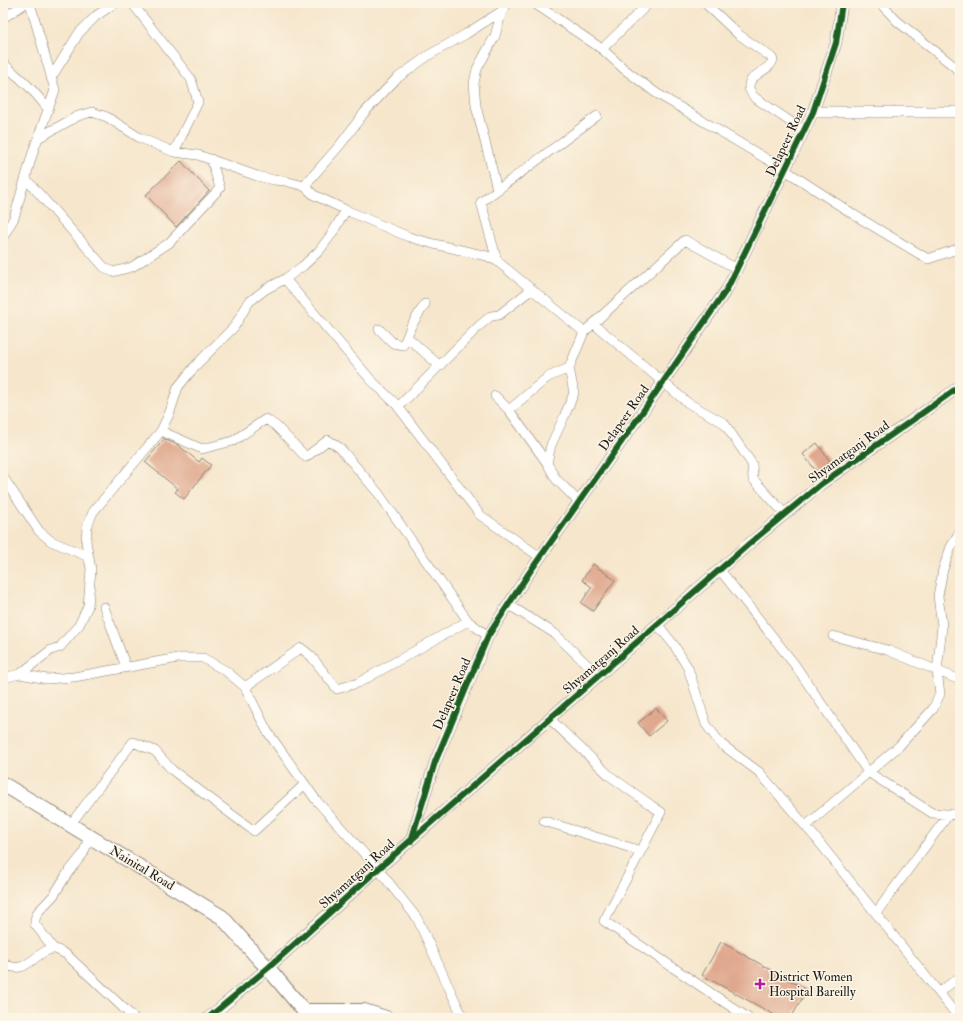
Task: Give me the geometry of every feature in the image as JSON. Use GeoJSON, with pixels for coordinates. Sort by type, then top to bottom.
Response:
{"type":"FeatureCollection","features":[{"type":"Feature","properties":{"kind":"highway","name":"Nainital Road"},"geometry":{"type":"LineString","coordinates":[[3,784],[222,917],[304,1011]]}},
{"type":"Feature","properties":{"kind":"highway"},"geometry":{"type":"LineString","coordinates":[[304,1011],[350,1018]]}},
{"type":"Feature","properties":{"kind":"highway"},"geometry":{"type":"LineString","coordinates":[[304,1011],[364,1011],[386,1018]]}},
{"type":"Feature","properties":{"kind":"street"},"geometry":{"type":"LineString","coordinates":[[3,18],[26,3]]}},
{"type":"Feature","properties":{"kind":"street"},"geometry":{"type":"LineString","coordinates":[[3,238],[14,218],[38,138],[55,90],[30,3]]}},
{"type":"Feature","properties":{"kind":"street"},"geometry":{"type":"LineString","coordinates":[[51,78],[78,33],[96,16],[115,3]]}},
{"type":"Feature","properties":{"kind":"street"},"geometry":{"type":"LineString","coordinates":[[132,3],[191,79],[198,102],[174,152]]}},
{"type":"Feature","properties":{"kind":"street"},"geometry":{"type":"LineString","coordinates":[[497,189],[476,106],[474,83],[477,69],[494,36],[502,11],[508,3]]}},
{"type":"Feature","properties":{"kind":"street"},"geometry":{"type":"LineString","coordinates":[[534,3],[602,49],[656,93],[785,170],[856,216],[928,259],[960,248]]}},
{"type":"Feature","properties":{"kind":"street"},"geometry":{"type":"LineString","coordinates":[[602,49],[650,3]]}},
{"type":"Feature","properties":{"kind":"street"},"geometry":{"type":"LineString","coordinates":[[705,3],[728,26],[771,57],[773,60],[772,65],[755,76],[750,83],[749,89],[754,97],[804,131]]}},
{"type":"Feature","properties":{"kind":"street","name":"Delapeer Road"},"geometry":{"type":"LineString","coordinates":[[411,841],[435,762],[488,636],[540,558],[727,290],[813,112],[836,42],[842,3]]}},
{"type":"Feature","properties":{"kind":"street"},"geometry":{"type":"LineString","coordinates":[[880,3],[897,22],[960,71]]}},
{"type":"Feature","properties":{"kind":"street"},"geometry":{"type":"LineString","coordinates":[[304,186],[340,145],[364,113],[396,79],[429,55],[502,11]]}},
{"type":"Feature","properties":{"kind":"street"},"geometry":{"type":"LineString","coordinates":[[3,62],[25,83],[48,109]]}},
{"type":"Feature","properties":{"kind":"street"},"geometry":{"type":"LineString","coordinates":[[38,138],[78,116],[92,112],[107,117],[140,138],[174,152],[198,155],[257,176],[304,186],[314,195],[409,237],[487,256],[497,261],[584,332]]}},
{"type":"Feature","properties":{"kind":"street"},"geometry":{"type":"LineString","coordinates":[[813,112],[960,112]]}},
{"type":"Feature","properties":{"kind":"street"},"geometry":{"type":"LineString","coordinates":[[497,261],[481,202],[597,116]]}},
{"type":"Feature","properties":{"kind":"street"},"geometry":{"type":"LineString","coordinates":[[26,179],[104,267],[113,272],[132,266],[170,244],[220,188],[211,159]]}},
{"type":"Feature","properties":{"kind":"street"},"geometry":{"type":"LineString","coordinates":[[20,674],[51,650],[60,646],[79,626],[88,606],[91,569],[86,542],[87,527],[93,512],[161,431],[170,412],[178,387],[196,365],[234,327],[249,302],[266,289],[303,266],[319,251],[331,235],[346,210]]}},
{"type":"Feature","properties":{"kind":"street"},"geometry":{"type":"LineString","coordinates":[[547,463],[551,445],[574,393],[569,368],[584,332],[685,240],[737,269]]}},
{"type":"Feature","properties":{"kind":"street"},"geometry":{"type":"LineString","coordinates":[[285,278],[371,380],[398,407],[480,515],[540,558]]}},
{"type":"Feature","properties":{"kind":"street"},"geometry":{"type":"LineString","coordinates":[[398,407],[479,326],[491,316],[498,316],[532,289]]}},
{"type":"Feature","properties":{"kind":"street"},"geometry":{"type":"LineString","coordinates":[[379,329],[393,343],[403,345],[411,326],[424,304]]}},
{"type":"Feature","properties":{"kind":"street"},"geometry":{"type":"LineString","coordinates":[[594,324],[688,403],[724,423],[752,464],[754,480],[785,514]]}},
{"type":"Feature","properties":{"kind":"street"},"geometry":{"type":"LineString","coordinates":[[407,337],[440,366]]}},
{"type":"Feature","properties":{"kind":"street"},"geometry":{"type":"LineString","coordinates":[[508,410],[548,377],[569,368]]}},
{"type":"Feature","properties":{"kind":"street","name":"Shyamatganj Road"},"geometry":{"type":"LineString","coordinates":[[208,1018],[268,968],[378,869],[785,514],[821,484],[960,386]]}},
{"type":"Feature","properties":{"kind":"street"},"geometry":{"type":"LineString","coordinates":[[495,396],[508,410],[547,463],[556,479],[579,502]]}},
{"type":"Feature","properties":{"kind":"street"},"geometry":{"type":"LineString","coordinates":[[161,431],[202,449],[233,442],[266,419],[276,426],[306,457],[328,440],[340,448],[379,494],[468,621],[488,636]]}},
{"type":"Feature","properties":{"kind":"street"},"geometry":{"type":"LineString","coordinates":[[3,477],[39,531],[51,541],[89,557]]}},
{"type":"Feature","properties":{"kind":"street"},"geometry":{"type":"LineString","coordinates":[[806,826],[899,746],[933,709],[940,694],[937,671],[942,626],[938,596],[943,569],[951,547],[960,531]]}},
{"type":"Feature","properties":{"kind":"street"},"geometry":{"type":"LineString","coordinates":[[720,570],[795,665],[868,772],[932,813],[960,814]]}},
{"type":"Feature","properties":{"kind":"street"},"geometry":{"type":"LineString","coordinates":[[509,604],[554,633],[599,676]]}},
{"type":"Feature","properties":{"kind":"street"},"geometry":{"type":"LineString","coordinates":[[104,607],[126,667]]}},
{"type":"Feature","properties":{"kind":"street"},"geometry":{"type":"LineString","coordinates":[[245,688],[301,648],[311,656],[337,689],[358,683],[468,621]]}},
{"type":"Feature","properties":{"kind":"street"},"geometry":{"type":"LineString","coordinates":[[658,625],[674,645],[688,668],[706,724],[720,743],[759,772],[806,826],[959,1018]]}},
{"type":"Feature","properties":{"kind":"street"},"geometry":{"type":"LineString","coordinates":[[834,636],[887,650],[960,680]]}},
{"type":"Feature","properties":{"kind":"street"},"geometry":{"type":"LineString","coordinates":[[4,677],[20,674],[47,679],[74,677],[178,658],[203,658],[226,671],[245,688],[267,731],[316,800],[378,869],[418,918],[463,1018]]}},
{"type":"Feature","properties":{"kind":"street"},"geometry":{"type":"LineString","coordinates":[[550,719],[610,776],[661,812],[604,921],[748,1018]]}},
{"type":"Feature","properties":{"kind":"street"},"geometry":{"type":"LineString","coordinates":[[70,825],[132,742],[155,751],[172,770],[254,831],[304,784]]}},
{"type":"Feature","properties":{"kind":"street"},"geometry":{"type":"LineString","coordinates":[[876,913],[949,814]]}},
{"type":"Feature","properties":{"kind":"street"},"geometry":{"type":"LineString","coordinates":[[544,821],[641,851]]}},
{"type":"Feature","properties":{"kind":"street"},"geometry":{"type":"LineString","coordinates":[[88,836],[83,854],[67,874],[54,895],[38,912],[35,919],[35,924],[53,948],[66,954],[134,1018]]}},
{"type":"Feature","properties":{"kind":"street"},"geometry":{"type":"LineString","coordinates":[[3,963],[13,968],[22,967],[53,948]]}},
{"type":"Feature","properties":{"kind":"street"},"geometry":{"type":"LineString","coordinates":[[939,992],[960,977]]}},
{"type":"Feature","properties":{"kind":"building"},"geometry":{"type":"Polygon","coordinates":[[[181,161],[209,191],[176,227],[146,195],[181,161]]]}},
{"type":"Feature","properties":{"kind":"building"},"geometry":{"type":"Polygon","coordinates":[[[164,439],[178,445],[199,462],[202,458],[211,465],[184,499],[175,492],[178,489],[145,462],[164,439]]]}},
{"type":"Feature","properties":{"kind":"building"},"geometry":{"type":"Polygon","coordinates":[[[817,443],[834,467],[820,476],[803,454],[817,443]]]}},
{"type":"Feature","properties":{"kind":"building"},"geometry":{"type":"Polygon","coordinates":[[[593,564],[615,580],[593,611],[581,603],[592,587],[582,580],[593,564]]]}},
{"type":"Feature","properties":{"kind":"building"},"geometry":{"type":"Polygon","coordinates":[[[656,708],[667,721],[649,736],[638,723],[656,708]]]}},
{"type":"Feature","properties":{"kind":"building"},"geometry":{"type":"Polygon","coordinates":[[[721,942],[807,990],[791,1018],[780,1018],[702,975],[721,942]]]}},
{"type":"Feature","properties":{"kind":"cycle path"},"geometry":{"type":"LineString","coordinates":[[411,841],[435,762],[488,636],[529,573],[727,289],[813,112],[836,43],[842,3]]}},
{"type":"Feature","properties":{"kind":"cycle path"},"geometry":{"type":"LineString","coordinates":[[208,1018],[268,968],[378,869],[750,543],[821,484],[960,386]]}},
{"type":"Feature","properties":{"kind":"place","name":"District Women Hospital Bareilly"},"geometry":{"type":"Point","coordinates":[760,984]}}]}
